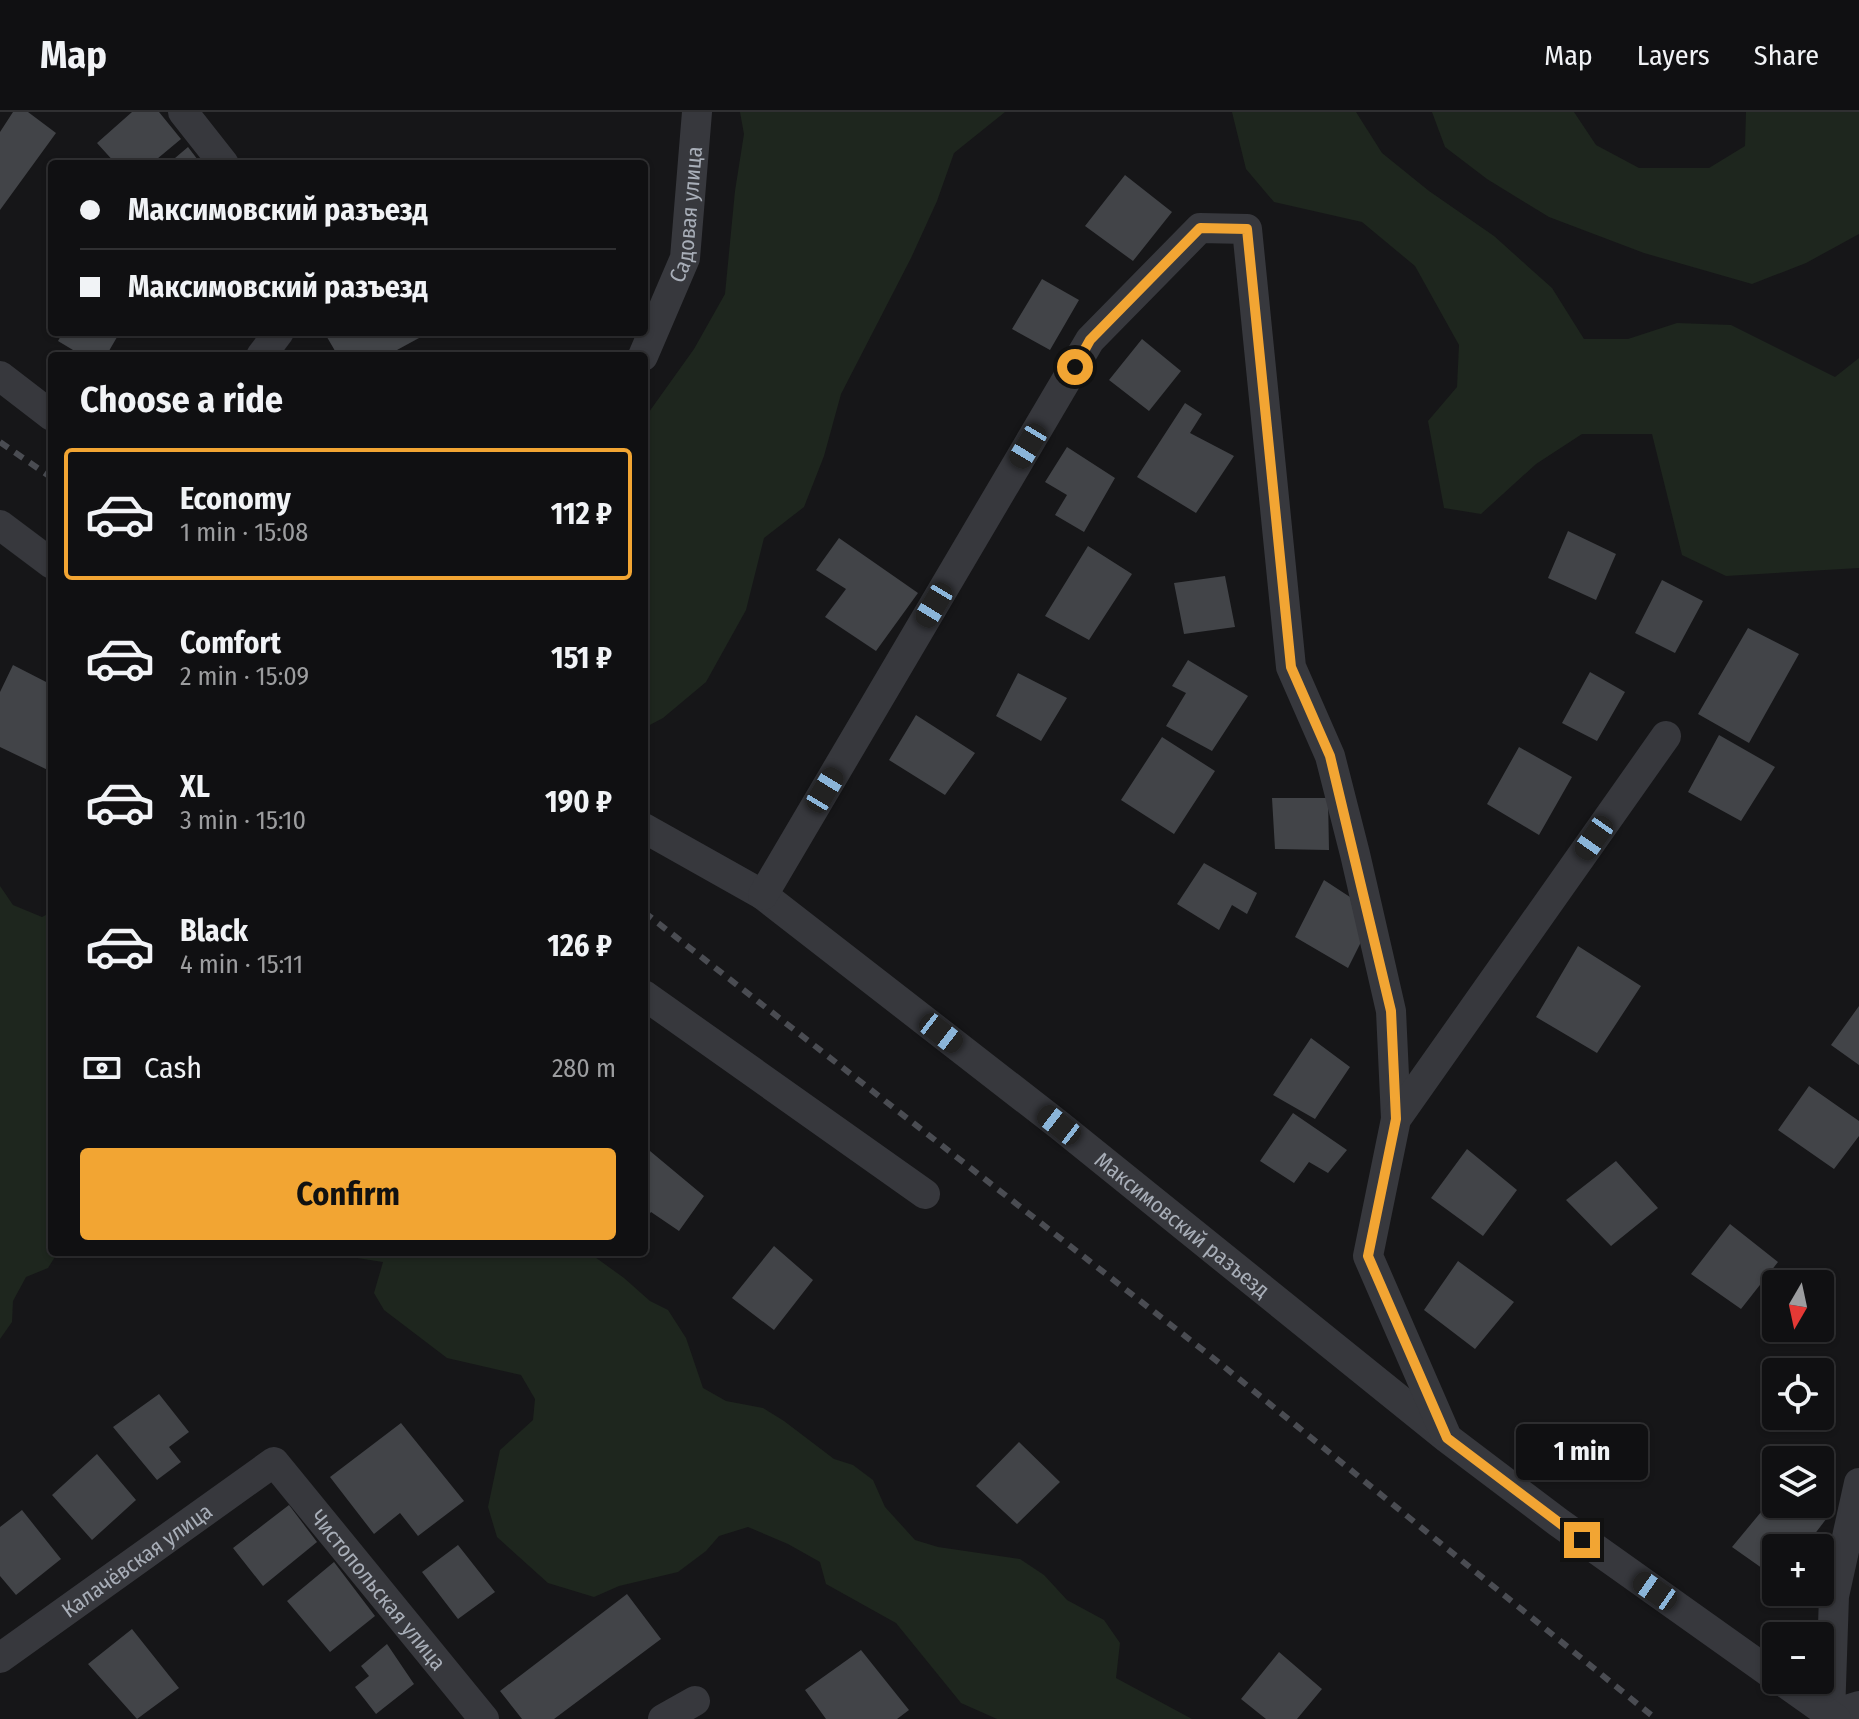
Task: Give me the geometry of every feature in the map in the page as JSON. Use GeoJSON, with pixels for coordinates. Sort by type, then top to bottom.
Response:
{"type":"FeatureCollection","features":[{"type":"Feature","properties":{"kind":"street"},"geometry":{"type":"LineString","coordinates":[[183,112],[221,160]]}},
{"type":"Feature","properties":{"kind":"street","name":"Садовая улица"},"geometry":{"type":"LineString","coordinates":[[645,352],[685,258],[697,112]]}},
{"type":"Feature","properties":{"kind":"street","name":"Максимовский разъезд"},"geometry":{"type":"LineString","coordinates":[[763,895],[1090,340],[1200,228],[1247,229],[1291,667],[1330,756],[1391,1011],[1396,1119],[1368,1256],[1447,1438]]}},
{"type":"Feature","properties":{"kind":"street"},"geometry":{"type":"LineString","coordinates":[[0,376],[48,413]]}},
{"type":"Feature","properties":{"kind":"street"},"geometry":{"type":"LineString","coordinates":[[0,525],[48,561]]}},
{"type":"Feature","properties":{"kind":"street","name":"Максимовский разъезд"},"geometry":{"type":"LineString","coordinates":[[1396,1119],[1666,736]]}},
{"type":"Feature","properties":{"kind":"street","name":"Максимовский разъезд"},"geometry":{"type":"LineString","coordinates":[[648,830],[763,895],[1059,1125],[1447,1438],[1558,1522],[1762,1667]]}},
{"type":"Feature","properties":{"kind":"street"},"geometry":{"type":"LineString","coordinates":[[648,998],[925,1194]]}},
{"type":"Feature","properties":{"kind":"street","name":"Калачёвская улица"},"geometry":{"type":"LineString","coordinates":[[0,1658],[274,1462]]}},
{"type":"Feature","properties":{"kind":"street","name":"Чистопольская улица"},"geometry":{"type":"LineString","coordinates":[[274,1462],[484,1719]]}},
{"type":"Feature","properties":{"kind":"street"},"geometry":{"type":"LineString","coordinates":[[1859,1483],[1834,1596],[1833,1717],[1859,1706]]}},
{"type":"Feature","properties":{"kind":"street","name":"Максимовский разъезд"},"geometry":{"type":"LineString","coordinates":[[1801,1694],[1833,1717]]}},
{"type":"Feature","properties":{"kind":"street"},"geometry":{"type":"LineString","coordinates":[[663,1719],[695,1701]]}},
{"type":"Feature","properties":{"kind":"shaded area"},"geometry":{"type":"Polygon","coordinates":[[[740,112],[1005,112],[954,153],[937,201],[911,258],[841,394],[824,456],[804,507],[764,538],[746,610],[706,682],[663,718],[648,726],[648,413],[694,349],[725,294],[744,134],[740,112]]]}},
{"type":"Feature","properties":{"kind":"shaded area"},"geometry":{"type":"Polygon","coordinates":[[[1232,112],[1356,112],[1382,153],[1429,191],[1494,236],[1552,288],[1584,339],[1628,339],[1677,323],[1731,325],[1835,377],[1859,358],[1859,568],[1726,576],[1682,555],[1652,434],[1582,434],[1536,464],[1481,514],[1444,508],[1428,421],[1457,387],[1459,345],[1415,266],[1362,222],[1274,202],[1246,169],[1232,112]]]}},
{"type":"Feature","properties":{"kind":"shaded area"},"geometry":{"type":"Polygon","coordinates":[[[1432,112],[1574,112],[1596,145],[1639,168],[1709,168],[1745,146],[1746,112],[1859,112],[1859,234],[1806,263],[1752,284],[1644,253],[1549,217],[1487,179],[1445,147],[1432,112]]]}},
{"type":"Feature","properties":{"kind":"shaded area"},"geometry":{"type":"Polygon","coordinates":[[[0,886],[13,905],[42,917],[48,914],[48,1256],[56,1256],[48,1268],[26,1277],[13,1301],[12,1322],[0,1339],[0,886]]]}},
{"type":"Feature","properties":{"kind":"shaded area"},"geometry":{"type":"Polygon","coordinates":[[[344,1256],[594,1256],[650,1301],[668,1310],[686,1338],[703,1388],[726,1401],[763,1408],[834,1459],[853,1465],[873,1480],[885,1507],[915,1540],[938,1547],[1020,1559],[1044,1575],[1067,1600],[1104,1620],[1120,1643],[1116,1678],[1192,1719],[997,1719],[961,1703],[896,1623],[826,1584],[820,1562],[748,1527],[719,1536],[706,1551],[678,1572],[619,1586],[594,1597],[548,1583],[497,1537],[488,1507],[500,1450],[533,1420],[535,1399],[521,1375],[447,1358],[384,1310],[374,1293],[383,1262],[344,1256]]]}},
{"type":"Feature","properties":{"kind":"building"},"geometry":{"type":"Polygon","coordinates":[[[13,112],[28,112],[56,133],[0,210],[0,132],[13,112]]]}},
{"type":"Feature","properties":{"kind":"building"},"geometry":{"type":"Polygon","coordinates":[[[132,112],[159,112],[181,139],[156,160],[112,160],[97,143],[132,112]]]}},
{"type":"Feature","properties":{"kind":"building"},"geometry":{"type":"Polygon","coordinates":[[[188,147],[198,160],[173,160],[188,147]]]}},
{"type":"Feature","properties":{"kind":"building"},"geometry":{"type":"Polygon","coordinates":[[[1125,175],[1172,212],[1133,261],[1085,226],[1125,175]]]}},
{"type":"Feature","properties":{"kind":"building"},"geometry":{"type":"Polygon","coordinates":[[[1042,279],[1079,300],[1050,350],[1012,329],[1042,279]]]}},
{"type":"Feature","properties":{"kind":"building"},"geometry":{"type":"Polygon","coordinates":[[[61,336],[118,336],[108,352],[76,352],[58,341],[61,336]]]}},
{"type":"Feature","properties":{"kind":"building"},"geometry":{"type":"Polygon","coordinates":[[[326,336],[423,336],[393,352],[336,352],[326,336]]]}},
{"type":"Feature","properties":{"kind":"building"},"geometry":{"type":"Polygon","coordinates":[[[1142,339],[1181,371],[1149,411],[1109,380],[1142,339]]]}},
{"type":"Feature","properties":{"kind":"building"},"geometry":{"type":"Polygon","coordinates":[[[1185,403],[1202,414],[1190,433],[1234,456],[1196,513],[1137,477],[1185,403]]]}},
{"type":"Feature","properties":{"kind":"building"},"geometry":{"type":"Polygon","coordinates":[[[1067,447],[1115,478],[1084,532],[1055,515],[1067,495],[1045,482],[1067,447]]]}},
{"type":"Feature","properties":{"kind":"building"},"geometry":{"type":"Polygon","coordinates":[[[1568,531],[1616,554],[1596,600],[1548,578],[1568,531]]]}},
{"type":"Feature","properties":{"kind":"building"},"geometry":{"type":"Polygon","coordinates":[[[839,538],[918,593],[876,651],[825,617],[846,589],[816,570],[839,538]]]}},
{"type":"Feature","properties":{"kind":"building"},"geometry":{"type":"Polygon","coordinates":[[[1088,546],[1132,574],[1089,640],[1045,616],[1088,546]]]}},
{"type":"Feature","properties":{"kind":"building"},"geometry":{"type":"Polygon","coordinates":[[[1225,576],[1235,627],[1184,634],[1174,583],[1225,576]]]}},
{"type":"Feature","properties":{"kind":"building"},"geometry":{"type":"Polygon","coordinates":[[[1662,580],[1703,601],[1675,653],[1635,633],[1662,580]]]}},
{"type":"Feature","properties":{"kind":"building"},"geometry":{"type":"Polygon","coordinates":[[[1748,628],[1799,654],[1749,743],[1698,714],[1748,628]]]}},
{"type":"Feature","properties":{"kind":"building"},"geometry":{"type":"Polygon","coordinates":[[[1188,660],[1248,696],[1212,751],[1166,726],[1186,693],[1172,686],[1188,660]]]}},
{"type":"Feature","properties":{"kind":"building"},"geometry":{"type":"Polygon","coordinates":[[[13,665],[48,683],[48,770],[0,747],[0,692],[13,665]]]}},
{"type":"Feature","properties":{"kind":"building"},"geometry":{"type":"Polygon","coordinates":[[[1590,672],[1625,692],[1597,741],[1562,723],[1590,672]]]}},
{"type":"Feature","properties":{"kind":"building"},"geometry":{"type":"Polygon","coordinates":[[[1018,673],[1067,698],[1041,741],[996,716],[1018,673]]]}},
{"type":"Feature","properties":{"kind":"building"},"geometry":{"type":"Polygon","coordinates":[[[916,715],[975,753],[945,795],[889,760],[916,715]]]}},
{"type":"Feature","properties":{"kind":"building"},"geometry":{"type":"Polygon","coordinates":[[[1719,735],[1775,767],[1741,821],[1688,792],[1719,735]]]}},
{"type":"Feature","properties":{"kind":"building"},"geometry":{"type":"Polygon","coordinates":[[[1162,737],[1215,771],[1174,834],[1121,800],[1162,737]]]}},
{"type":"Feature","properties":{"kind":"building"},"geometry":{"type":"Polygon","coordinates":[[[1519,747],[1572,777],[1539,835],[1487,804],[1519,747]]]}},
{"type":"Feature","properties":{"kind":"building"},"geometry":{"type":"Polygon","coordinates":[[[1272,798],[1328,798],[1329,850],[1275,849],[1272,798]]]}},
{"type":"Feature","properties":{"kind":"building"},"geometry":{"type":"Polygon","coordinates":[[[1204,863],[1257,893],[1247,914],[1232,905],[1219,930],[1177,904],[1204,863]]]}},
{"type":"Feature","properties":{"kind":"building"},"geometry":{"type":"Polygon","coordinates":[[[1324,880],[1350,897],[1361,942],[1348,968],[1295,937],[1324,880]]]}},
{"type":"Feature","properties":{"kind":"building"},"geometry":{"type":"Polygon","coordinates":[[[1578,946],[1641,986],[1597,1053],[1536,1017],[1578,946]]]}},
{"type":"Feature","properties":{"kind":"building"},"geometry":{"type":"Polygon","coordinates":[[[1859,1006],[1859,1065],[1831,1045],[1859,1006]]]}},
{"type":"Feature","properties":{"kind":"building"},"geometry":{"type":"Polygon","coordinates":[[[1311,1038],[1350,1067],[1315,1119],[1273,1095],[1311,1038]]]}},
{"type":"Feature","properties":{"kind":"building"},"geometry":{"type":"Polygon","coordinates":[[[1809,1086],[1859,1121],[1859,1136],[1834,1169],[1778,1130],[1809,1086]]]}},
{"type":"Feature","properties":{"kind":"building"},"geometry":{"type":"Polygon","coordinates":[[[1293,1113],[1347,1150],[1328,1173],[1309,1162],[1294,1183],[1260,1161],[1293,1113]]]}},
{"type":"Feature","properties":{"kind":"building"},"geometry":{"type":"Polygon","coordinates":[[[648,1149],[704,1196],[679,1231],[651,1212],[648,1216],[648,1149]]]}},
{"type":"Feature","properties":{"kind":"building"},"geometry":{"type":"Polygon","coordinates":[[[1467,1149],[1517,1190],[1483,1236],[1431,1198],[1467,1149]]]}},
{"type":"Feature","properties":{"kind":"building"},"geometry":{"type":"Polygon","coordinates":[[[1616,1161],[1658,1208],[1611,1246],[1566,1200],[1616,1161]]]}},
{"type":"Feature","properties":{"kind":"building"},"geometry":{"type":"Polygon","coordinates":[[[1730,1224],[1778,1262],[1772,1270],[1762,1270],[1762,1282],[1741,1309],[1691,1274],[1730,1224]]]}},
{"type":"Feature","properties":{"kind":"building"},"geometry":{"type":"Polygon","coordinates":[[[774,1246],[813,1280],[774,1330],[732,1298],[774,1246]]]}},
{"type":"Feature","properties":{"kind":"building"},"geometry":{"type":"Polygon","coordinates":[[[1458,1261],[1514,1302],[1475,1349],[1424,1310],[1458,1261]]]}},
{"type":"Feature","properties":{"kind":"building"},"geometry":{"type":"Polygon","coordinates":[[[159,1394],[189,1432],[169,1447],[181,1462],[157,1480],[113,1427],[159,1394]]]}},
{"type":"Feature","properties":{"kind":"building"},"geometry":{"type":"Polygon","coordinates":[[[401,1423],[464,1501],[418,1536],[400,1513],[374,1534],[330,1477],[401,1423]]]}},
{"type":"Feature","properties":{"kind":"building"},"geometry":{"type":"Polygon","coordinates":[[[1019,1442],[1060,1482],[1017,1524],[976,1486],[1019,1442]]]}},
{"type":"Feature","properties":{"kind":"building"},"geometry":{"type":"Polygon","coordinates":[[[97,1454],[136,1500],[92,1540],[52,1495],[97,1454]]]}},
{"type":"Feature","properties":{"kind":"building"},"geometry":{"type":"Polygon","coordinates":[[[289,1505],[317,1542],[263,1586],[233,1548],[289,1505]]]}},
{"type":"Feature","properties":{"kind":"building"},"geometry":{"type":"Polygon","coordinates":[[[22,1510],[61,1559],[16,1595],[0,1576],[0,1527],[22,1510]]]}},
{"type":"Feature","properties":{"kind":"building"},"geometry":{"type":"Polygon","coordinates":[[[1762,1511],[1762,1518],[1827,1518],[1815,1534],[1762,1534],[1762,1568],[1732,1547],[1762,1511]]]}},
{"type":"Feature","properties":{"kind":"building"},"geometry":{"type":"Polygon","coordinates":[[[458,1545],[495,1592],[458,1619],[422,1572],[458,1545]]]}},
{"type":"Feature","properties":{"kind":"building"},"geometry":{"type":"Polygon","coordinates":[[[334,1562],[375,1616],[330,1652],[287,1601],[334,1562]]]}},
{"type":"Feature","properties":{"kind":"building"},"geometry":{"type":"Polygon","coordinates":[[[627,1594],[661,1639],[554,1719],[522,1719],[500,1691],[627,1594]]]}},
{"type":"Feature","properties":{"kind":"building"},"geometry":{"type":"Polygon","coordinates":[[[132,1629],[179,1688],[137,1719],[88,1664],[132,1629]]]}},
{"type":"Feature","properties":{"kind":"building"},"geometry":{"type":"Polygon","coordinates":[[[387,1644],[414,1684],[376,1714],[355,1687],[369,1676],[361,1666],[387,1644]]]}},
{"type":"Feature","properties":{"kind":"building"},"geometry":{"type":"Polygon","coordinates":[[[861,1650],[909,1710],[897,1719],[826,1719],[805,1690],[861,1650]]]}},
{"type":"Feature","properties":{"kind":"building"},"geometry":{"type":"Polygon","coordinates":[[[1279,1652],[1322,1689],[1297,1719],[1266,1719],[1241,1699],[1279,1652]]]}},
{"type":"Feature","properties":{"kind":"railway"},"geometry":{"type":"LineString","coordinates":[[0,442],[48,475]]}},
{"type":"Feature","properties":{"kind":"railway"},"geometry":{"type":"LineString","coordinates":[[648,915],[1222,1365],[1656,1719]]}},
{"type":"Feature","properties":{"kind":"route"},"geometry":{"type":"LineString","coordinates":[[1075,367],[1090,340],[1200,228],[1247,229],[1291,667],[1330,756],[1391,1011],[1396,1119],[1368,1256],[1447,1438],[1582,1540]]}}]}
